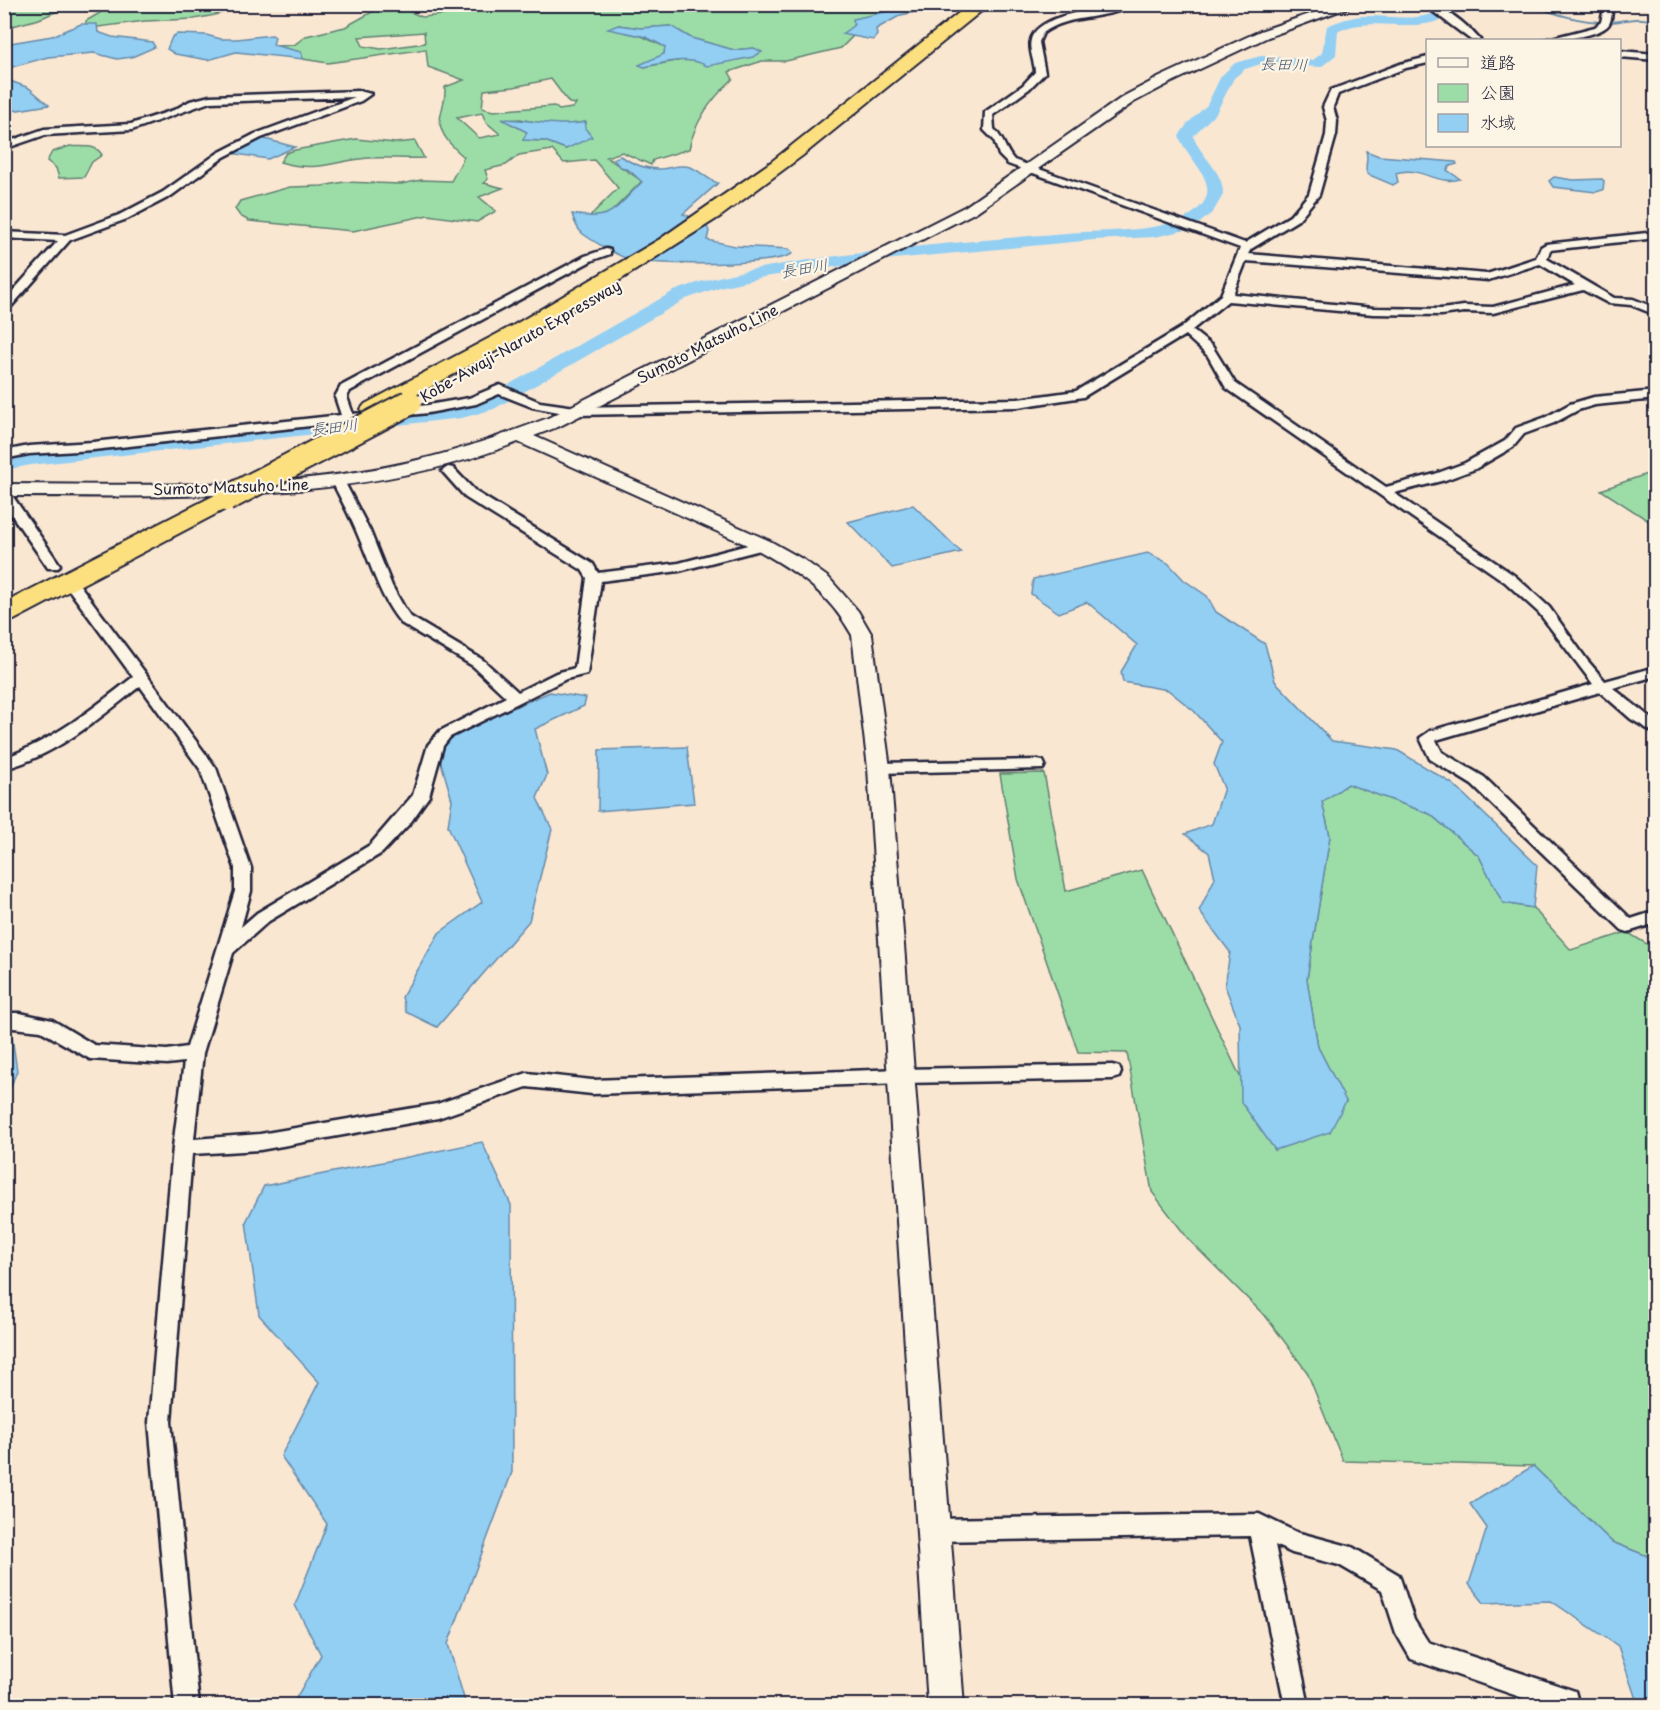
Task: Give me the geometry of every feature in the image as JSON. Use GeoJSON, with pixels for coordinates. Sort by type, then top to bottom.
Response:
{"type":"FeatureCollection","features":[{"type":"Feature","properties":{"kind":"highway","name":"Kobe-Awaji-Naruto Expressway"},"geometry":{"type":"LineString","coordinates":[[714,218],[937,36],[982,4]]}},
{"type":"Feature","properties":{"kind":"highway","name":"Kobe-Awaji-Naruto Expressway"},"geometry":{"type":"LineString","coordinates":[[4,599],[409,403],[521,343],[818,148],[947,39],[996,4]]}},
{"type":"Feature","properties":{"kind":"highway","name":"Kobe-Awaji-Naruto Expressway"},"geometry":{"type":"LineString","coordinates":[[4,614],[373,409],[628,273]]}},
{"type":"Feature","properties":{"kind":"main road","name":"Sumoto Matsuho Line"},"geometry":{"type":"LineString","coordinates":[[4,492],[190,489],[338,481],[441,462],[520,437],[971,209],[1129,99],[1209,57],[1264,34],[1352,4]]}},
{"type":"Feature","properties":{"kind":"main road"},"geometry":{"type":"LineString","coordinates":[[520,437],[763,545],[797,564],[822,582],[851,615],[862,635],[879,768],[946,1706]]}},
{"type":"Feature","properties":{"kind":"street"},"geometry":{"type":"LineString","coordinates":[[1130,4],[1114,10],[1074,16],[1042,30],[1035,38],[1040,59],[1040,73],[1026,87],[988,114],[989,130],[999,139],[1004,155],[1011,162],[1244,252],[1488,277],[1540,260],[1546,247],[1656,235]]}},
{"type":"Feature","properties":{"kind":"street"},"geometry":{"type":"LineString","coordinates":[[1427,4],[1452,20],[1475,39]]}},
{"type":"Feature","properties":{"kind":"street"},"geometry":{"type":"LineString","coordinates":[[1553,39],[1598,29],[1605,23],[1609,4]]}},
{"type":"Feature","properties":{"kind":"street"},"geometry":{"type":"LineString","coordinates":[[1621,54],[1656,57]]}},
{"type":"Feature","properties":{"kind":"street"},"geometry":{"type":"LineString","coordinates":[[4,455],[29,450],[93,446],[428,409],[472,401],[500,389],[514,397],[558,410],[575,411],[1034,402],[1079,394],[1185,330],[1226,297],[1244,252],[1294,218],[1314,195],[1331,135],[1332,121],[1328,107],[1334,92],[1403,66],[1426,60]]}},
{"type":"Feature","properties":{"kind":"street"},"geometry":{"type":"LineString","coordinates":[[4,146],[44,132],[132,127],[177,112],[192,103],[210,99],[366,94],[258,136],[221,155],[167,194],[123,217],[66,238],[4,235]]}},
{"type":"Feature","properties":{"kind":"street"},"geometry":{"type":"LineString","coordinates":[[4,308],[66,238]]}},
{"type":"Feature","properties":{"kind":"street"},"geometry":{"type":"LineString","coordinates":[[348,418],[341,397],[345,390],[588,258],[606,252]]}},
{"type":"Feature","properties":{"kind":"street"},"geometry":{"type":"LineString","coordinates":[[1540,260],[1612,301],[1633,302],[1656,312]]}},
{"type":"Feature","properties":{"kind":"street"},"geometry":{"type":"LineString","coordinates":[[1226,297],[1373,311],[1440,312],[1464,309],[1493,310],[1586,286]]}},
{"type":"Feature","properties":{"kind":"street"},"geometry":{"type":"LineString","coordinates":[[1185,330],[1207,344],[1216,356],[1230,386],[1509,579],[1531,597],[1602,686],[1636,716],[1656,729]]}},
{"type":"Feature","properties":{"kind":"street"},"geometry":{"type":"LineString","coordinates":[[1382,492],[1440,477],[1470,466],[1509,444],[1520,431],[1550,420],[1574,407],[1594,401],[1647,398],[1656,395]]}},
{"type":"Feature","properties":{"kind":"street"},"geometry":{"type":"LineString","coordinates":[[224,951],[263,917],[376,849],[404,819],[421,796],[440,739],[561,676],[582,671],[594,578],[588,567],[471,495],[448,471]]}},
{"type":"Feature","properties":{"kind":"street"},"geometry":{"type":"LineString","coordinates":[[338,481],[370,548],[384,588],[399,612],[406,620],[478,663],[517,699]]}},
{"type":"Feature","properties":{"kind":"street"},"geometry":{"type":"LineString","coordinates":[[4,492],[53,565]]}},
{"type":"Feature","properties":{"kind":"street"},"geometry":{"type":"LineString","coordinates":[[594,578],[679,567],[763,545]]}},
{"type":"Feature","properties":{"kind":"street"},"geometry":{"type":"LineString","coordinates":[[74,587],[208,768],[243,868],[243,891],[194,1053],[183,1147],[160,1422],[186,1706]]}},
{"type":"Feature","properties":{"kind":"street"},"geometry":{"type":"LineString","coordinates":[[1656,671],[1435,734],[1428,738],[1430,748],[1435,755],[1478,781],[1628,926],[1656,917]]}},
{"type":"Feature","properties":{"kind":"street"},"geometry":{"type":"LineString","coordinates":[[4,764],[36,752],[107,705],[140,678]]}},
{"type":"Feature","properties":{"kind":"street"},"geometry":{"type":"LineString","coordinates":[[879,768],[1037,765]]}},
{"type":"Feature","properties":{"kind":"street"},"geometry":{"type":"LineString","coordinates":[[4,1020],[20,1020],[46,1025],[90,1052],[167,1057],[194,1053]]}},
{"type":"Feature","properties":{"kind":"street"},"geometry":{"type":"LineString","coordinates":[[183,1147],[260,1142],[438,1111],[527,1080],[592,1087],[902,1076],[1112,1072]]}},
{"type":"Feature","properties":{"kind":"street"},"geometry":{"type":"LineString","coordinates":[[1259,1526],[1297,1706]]}},
{"type":"Feature","properties":{"kind":"street"},"geometry":{"type":"LineString","coordinates":[[934,1530],[1259,1526],[1292,1542],[1344,1556],[1391,1582],[1404,1625],[1420,1651],[1566,1700],[1567,1706]]}},
{"type":"Feature","properties":{"kind":"green space"},"geometry":{"type":"Polygon","coordinates":[[[556,4],[793,4],[801,11],[841,5],[881,11],[843,33],[853,36],[841,48],[786,61],[762,61],[729,72],[733,79],[705,110],[695,128],[689,149],[653,160],[651,165],[622,152],[606,157],[642,181],[607,216],[589,217],[618,188],[594,160],[564,163],[552,150],[519,155],[506,165],[485,170],[488,179],[484,183],[503,188],[479,197],[496,211],[477,222],[428,215],[353,231],[249,221],[240,216],[235,209],[240,201],[290,187],[322,186],[344,182],[401,184],[421,180],[451,181],[464,157],[445,137],[440,121],[445,87],[464,80],[428,67],[426,49],[328,63],[303,59],[301,52],[277,46],[294,45],[306,36],[345,27],[372,12],[399,7],[422,17],[556,4]],[[618,25],[665,47],[664,54],[644,67],[682,60],[699,61],[754,48],[734,50],[691,38],[671,26],[640,28],[618,25]],[[424,32],[359,37],[363,46],[381,49],[425,43],[424,32]],[[551,79],[514,87],[484,90],[482,108],[493,111],[554,106],[559,110],[572,108],[576,104],[569,103],[551,79]],[[482,113],[457,118],[479,138],[500,134],[486,122],[482,113]],[[520,119],[504,120],[527,132],[523,140],[545,141],[566,149],[585,128],[586,122],[553,126],[520,119]]]}},
{"type":"Feature","properties":{"kind":"green space"},"geometry":{"type":"Polygon","coordinates":[[[4,5],[72,5],[39,19],[5,28],[4,5]]]}},
{"type":"Feature","properties":{"kind":"green space"},"geometry":{"type":"Polygon","coordinates":[[[125,5],[244,5],[215,15],[194,19],[145,21],[98,27],[86,25],[86,21],[103,11],[125,5]]]}},
{"type":"Feature","properties":{"kind":"green space"},"geometry":{"type":"Polygon","coordinates":[[[356,139],[395,143],[415,141],[424,158],[368,158],[315,166],[280,162],[286,153],[295,150],[356,139]]]}},
{"type":"Feature","properties":{"kind":"green space"},"geometry":{"type":"Polygon","coordinates":[[[70,146],[92,147],[102,155],[92,162],[84,177],[59,178],[56,168],[47,161],[52,152],[70,146]]]}},
{"type":"Feature","properties":{"kind":"green space"},"geometry":{"type":"Polygon","coordinates":[[[1655,471],[1655,525],[1601,490],[1655,471]]]}},
{"type":"Feature","properties":{"kind":"green space"},"geometry":{"type":"Polygon","coordinates":[[[1044,773],[1066,891],[1142,870],[1275,1150],[1346,1102],[1318,1047],[1307,979],[1330,836],[1322,802],[1348,784],[1430,814],[1479,856],[1503,903],[1533,908],[1571,950],[1627,932],[1655,949],[1655,1559],[1612,1542],[1533,1466],[1343,1461],[1307,1372],[1267,1318],[1189,1240],[1152,1192],[1127,1053],[1078,1052],[1018,879],[1000,774],[1044,773]]]}},
{"type":"Feature","properties":{"kind":"water"},"geometry":{"type":"Polygon","coordinates":[[[884,5],[909,5],[925,10],[901,15],[876,29],[877,35],[873,40],[842,34],[854,25],[853,19],[889,11],[884,5]]]}},
{"type":"Feature","properties":{"kind":"water"},"geometry":{"type":"Polygon","coordinates":[[[81,24],[97,24],[98,32],[112,37],[152,42],[155,47],[132,57],[117,59],[94,53],[48,57],[5,69],[5,44],[52,36],[81,24]]]}},
{"type":"Feature","properties":{"kind":"water"},"geometry":{"type":"Polygon","coordinates":[[[618,25],[640,28],[671,26],[691,38],[734,50],[754,48],[762,52],[753,57],[707,66],[684,60],[644,67],[639,65],[664,54],[665,47],[646,37],[608,29],[618,25]]]}},
{"type":"Feature","properties":{"kind":"water"},"geometry":{"type":"Polygon","coordinates":[[[177,34],[206,35],[221,39],[272,35],[275,37],[273,45],[301,52],[303,59],[236,52],[208,60],[175,54],[167,49],[172,37],[177,34]]]}},
{"type":"Feature","properties":{"kind":"water"},"geometry":{"type":"Polygon","coordinates":[[[5,79],[29,88],[49,105],[5,112],[5,79]]]}},
{"type":"Feature","properties":{"kind":"water"},"geometry":{"type":"Polygon","coordinates":[[[502,119],[554,124],[586,122],[585,128],[592,137],[566,149],[545,141],[523,140],[527,132],[502,119]]]}},
{"type":"Feature","properties":{"kind":"water"},"geometry":{"type":"Polygon","coordinates":[[[261,138],[295,147],[268,159],[230,153],[261,138]]]}},
{"type":"Feature","properties":{"kind":"water"},"geometry":{"type":"Polygon","coordinates":[[[1366,151],[1379,156],[1456,162],[1457,164],[1450,166],[1447,170],[1460,179],[1444,180],[1404,171],[1396,173],[1398,182],[1393,185],[1367,174],[1366,151]]]}},
{"type":"Feature","properties":{"kind":"water"},"geometry":{"type":"Polygon","coordinates":[[[620,156],[650,169],[690,167],[718,183],[683,214],[705,222],[709,231],[707,240],[735,246],[789,249],[793,253],[765,260],[685,264],[628,259],[605,248],[581,232],[572,214],[596,216],[612,211],[642,182],[613,159],[620,156]]]}},
{"type":"Feature","properties":{"kind":"water"},"geometry":{"type":"Polygon","coordinates":[[[1554,177],[1573,180],[1602,179],[1604,181],[1603,190],[1596,192],[1553,187],[1549,181],[1554,177]]]}},
{"type":"Feature","properties":{"kind":"water"},"geometry":{"type":"Polygon","coordinates":[[[913,505],[961,552],[892,568],[848,522],[913,505]]]}},
{"type":"Feature","properties":{"kind":"water"},"geometry":{"type":"Polygon","coordinates":[[[1148,553],[1168,563],[1184,580],[1207,596],[1216,612],[1265,644],[1275,681],[1332,741],[1397,750],[1453,784],[1537,865],[1533,908],[1503,903],[1479,856],[1430,814],[1348,784],[1322,802],[1330,836],[1307,979],[1318,1047],[1346,1101],[1330,1132],[1275,1150],[1241,1102],[1240,1025],[1225,986],[1230,952],[1199,911],[1215,878],[1209,853],[1185,834],[1212,824],[1224,788],[1214,764],[1222,742],[1194,711],[1168,690],[1123,682],[1121,672],[1137,645],[1087,602],[1059,613],[1031,594],[1033,579],[1148,553]]]}},
{"type":"Feature","properties":{"kind":"water"},"geometry":{"type":"Polygon","coordinates":[[[550,692],[586,698],[584,706],[535,729],[547,775],[537,798],[552,829],[529,921],[437,1027],[406,1012],[402,997],[439,933],[482,902],[448,826],[452,800],[440,759],[440,739],[550,692]]]}},
{"type":"Feature","properties":{"kind":"water"},"geometry":{"type":"Polygon","coordinates":[[[687,747],[694,803],[598,811],[599,750],[687,747]]]}},
{"type":"Feature","properties":{"kind":"water"},"geometry":{"type":"Polygon","coordinates":[[[11,1029],[17,1071],[5,1101],[5,1030],[11,1029]]]}},
{"type":"Feature","properties":{"kind":"water"},"geometry":{"type":"Polygon","coordinates":[[[482,1142],[511,1205],[512,1472],[448,1644],[466,1705],[292,1705],[321,1655],[295,1605],[327,1524],[281,1456],[319,1382],[259,1315],[246,1222],[264,1186],[482,1142]]]}},
{"type":"Feature","properties":{"kind":"water"},"geometry":{"type":"Polygon","coordinates":[[[1533,1466],[1612,1542],[1655,1559],[1655,1705],[1638,1705],[1618,1646],[1551,1601],[1484,1603],[1469,1584],[1487,1528],[1470,1504],[1533,1466]]]}},
{"type":"Feature","properties":{"kind":"waterway","name":"長田川"},"geometry":{"type":"LineString","coordinates":[[4,464],[31,459],[462,412],[487,405],[680,295],[731,279],[781,269],[883,255],[1094,235],[1145,233],[1180,226],[1202,214],[1215,195],[1213,179],[1193,151],[1186,136],[1214,106],[1231,73],[1240,66],[1261,60],[1316,64],[1329,55],[1332,29],[1346,23],[1361,20],[1413,22],[1429,20],[1444,15],[1457,4]]}},
{"type":"Feature","properties":{"kind":"waterway"},"geometry":{"type":"LineString","coordinates":[[1468,4],[1508,8],[1527,4]]}},
{"type":"Feature","properties":{"kind":"waterway"},"geometry":{"type":"LineString","coordinates":[[1529,4],[1589,21],[1610,22],[1638,19],[1656,22]]}}]}
